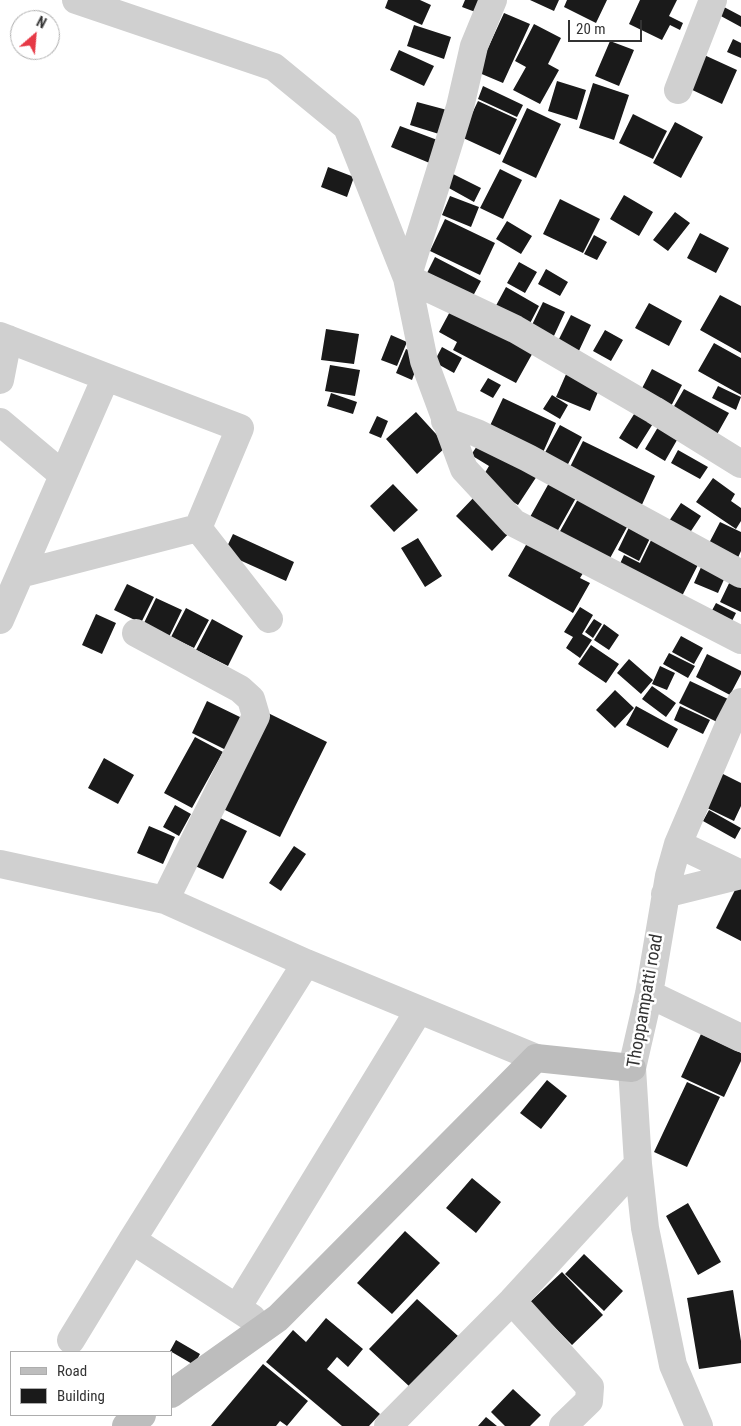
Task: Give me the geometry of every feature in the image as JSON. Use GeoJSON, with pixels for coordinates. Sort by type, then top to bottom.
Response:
{"type":"FeatureCollection","features":[{"type":"Feature","properties":{"kind":"street"},"geometry":{"type":"LineString","coordinates":[[76,0],[274,67],[347,127],[407,278],[424,361],[464,469],[514,523],[741,640]]}},
{"type":"Feature","properties":{"kind":"street"},"geometry":{"type":"LineString","coordinates":[[407,278],[460,107],[474,46],[493,0]]}},
{"type":"Feature","properties":{"kind":"street"},"geometry":{"type":"LineString","coordinates":[[678,90],[713,0]]}},
{"type":"Feature","properties":{"kind":"street"},"geometry":{"type":"LineString","coordinates":[[407,278],[516,329],[654,410],[741,464]]}},
{"type":"Feature","properties":{"kind":"street"},"geometry":{"type":"LineString","coordinates":[[0,380],[4,337],[240,428],[198,528]]}},
{"type":"Feature","properties":{"kind":"street"},"geometry":{"type":"LineString","coordinates":[[0,620],[106,377]]}},
{"type":"Feature","properties":{"kind":"street"},"geometry":{"type":"LineString","coordinates":[[445,421],[477,433],[528,458],[741,574]]}},
{"type":"Feature","properties":{"kind":"street"},"geometry":{"type":"LineString","coordinates":[[0,422],[63,475]]}},
{"type":"Feature","properties":{"kind":"street"},"geometry":{"type":"LineString","coordinates":[[20,574],[198,528]]}},
{"type":"Feature","properties":{"kind":"street"},"geometry":{"type":"LineString","coordinates":[[198,528],[269,619]]}},
{"type":"Feature","properties":{"kind":"street"},"geometry":{"type":"LineString","coordinates":[[136,633],[240,689],[251,700],[256,716],[165,900]]}},
{"type":"Feature","properties":{"kind":"street","name":"Thoppampatti road"},"geometry":{"type":"LineString","coordinates":[[699,1426],[674,1365],[645,1228],[638,1164],[632,1068],[649,994],[668,876],[678,844],[737,719]]}},
{"type":"Feature","properties":{"kind":"street"},"geometry":{"type":"LineString","coordinates":[[678,844],[741,875]]}},
{"type":"Feature","properties":{"kind":"street"},"geometry":{"type":"LineString","coordinates":[[0,864],[165,900],[306,963],[536,1058],[632,1068]]}},
{"type":"Feature","properties":{"kind":"street"},"geometry":{"type":"LineString","coordinates":[[665,894],[741,875]]}},
{"type":"Feature","properties":{"kind":"street"},"geometry":{"type":"LineString","coordinates":[[71,1340],[306,963]]}},
{"type":"Feature","properties":{"kind":"street"},"geometry":{"type":"LineString","coordinates":[[649,994],[741,1038]]}},
{"type":"Feature","properties":{"kind":"street"},"geometry":{"type":"LineString","coordinates":[[237,1308],[420,1010]]}},
{"type":"Feature","properties":{"kind":"street"},"geometry":{"type":"LineString","coordinates":[[172,1393],[278,1318],[536,1058]]}},
{"type":"Feature","properties":{"kind":"street"},"geometry":{"type":"LineString","coordinates":[[388,1426],[512,1301],[638,1164]]}},
{"type":"Feature","properties":{"kind":"street"},"geometry":{"type":"LineString","coordinates":[[132,1240],[265,1327]]}},
{"type":"Feature","properties":{"kind":"street"},"geometry":{"type":"LineString","coordinates":[[512,1301],[590,1387],[589,1401],[563,1426]]}},
{"type":"Feature","properties":{"kind":"street"},"geometry":{"type":"LineString","coordinates":[[126,1426],[141,1416]]}},
{"type":"Feature","properties":{"kind":"building"},"geometry":{"type":"Polygon","coordinates":[[[388,0],[420,0],[431,5],[422,25],[385,8],[388,0]]]}},
{"type":"Feature","properties":{"kind":"building"},"geometry":{"type":"Polygon","coordinates":[[[465,0],[484,0],[478,13],[462,7],[465,0]]]}},
{"type":"Feature","properties":{"kind":"building"},"geometry":{"type":"Polygon","coordinates":[[[530,0],[559,0],[554,11],[530,0]]]}},
{"type":"Feature","properties":{"kind":"building"},"geometry":{"type":"Polygon","coordinates":[[[567,0],[607,0],[596,23],[564,7],[567,0]]]}},
{"type":"Feature","properties":{"kind":"building"},"geometry":{"type":"Polygon","coordinates":[[[640,0],[677,0],[669,16],[683,23],[680,30],[670,25],[662,40],[629,24],[640,0]]]}},
{"type":"Feature","properties":{"kind":"building"},"geometry":{"type":"Polygon","coordinates":[[[724,7],[741,16],[741,27],[719,15],[724,7]]]}},
{"type":"Feature","properties":{"kind":"building"},"geometry":{"type":"Polygon","coordinates":[[[504,13],[530,24],[503,83],[477,72],[504,13]]]}},
{"type":"Feature","properties":{"kind":"building"},"geometry":{"type":"Polygon","coordinates":[[[534,24],[561,38],[548,64],[559,70],[540,104],[513,90],[526,67],[515,61],[534,24]]]}},
{"type":"Feature","properties":{"kind":"building"},"geometry":{"type":"Polygon","coordinates":[[[414,25],[451,37],[444,59],[407,46],[414,25]]]}},
{"type":"Feature","properties":{"kind":"building"},"geometry":{"type":"Polygon","coordinates":[[[733,39],[741,43],[741,58],[727,52],[733,39]]]}},
{"type":"Feature","properties":{"kind":"building"},"geometry":{"type":"Polygon","coordinates":[[[610,41],[634,50],[619,86],[595,76],[610,41]]]}},
{"type":"Feature","properties":{"kind":"building"},"geometry":{"type":"Polygon","coordinates":[[[399,50],[434,66],[424,86],[390,70],[399,50]]]}},
{"type":"Feature","properties":{"kind":"building"},"geometry":{"type":"Polygon","coordinates":[[[702,54],[737,70],[722,104],[686,87],[702,54]]]}},
{"type":"Feature","properties":{"kind":"building"},"geometry":{"type":"Polygon","coordinates":[[[557,81],[586,90],[577,120],[548,111],[557,81]]]}},
{"type":"Feature","properties":{"kind":"building"},"geometry":{"type":"Polygon","coordinates":[[[593,83],[629,95],[614,140],[579,128],[593,83]]]}},
{"type":"Feature","properties":{"kind":"building"},"geometry":{"type":"Polygon","coordinates":[[[483,86],[523,105],[517,117],[478,99],[483,86]]]}},
{"type":"Feature","properties":{"kind":"building"},"geometry":{"type":"Polygon","coordinates":[[[478,101],[517,119],[500,155],[461,137],[478,101]]]}},
{"type":"Feature","properties":{"kind":"building"},"geometry":{"type":"Polygon","coordinates":[[[417,102],[447,110],[439,134],[410,125],[417,102]]]}},
{"type":"Feature","properties":{"kind":"building"},"geometry":{"type":"Polygon","coordinates":[[[527,108],[561,124],[536,178],[502,162],[527,108]]]}},
{"type":"Feature","properties":{"kind":"building"},"geometry":{"type":"Polygon","coordinates":[[[633,114],[667,131],[653,159],[619,143],[633,114]]]}},
{"type":"Feature","properties":{"kind":"building"},"geometry":{"type":"Polygon","coordinates":[[[675,122],[703,137],[681,178],[653,163],[675,122]]]}},
{"type":"Feature","properties":{"kind":"building"},"geometry":{"type":"Polygon","coordinates":[[[400,126],[440,141],[432,164],[391,147],[400,126]]]}},
{"type":"Feature","properties":{"kind":"building"},"geometry":{"type":"Polygon","coordinates":[[[328,167],[354,177],[347,197],[321,187],[328,167]]]}},
{"type":"Feature","properties":{"kind":"building"},"geometry":{"type":"Polygon","coordinates":[[[500,169],[522,180],[503,219],[480,208],[500,169]]]}},
{"type":"Feature","properties":{"kind":"building"},"geometry":{"type":"Polygon","coordinates":[[[453,174],[481,188],[474,202],[447,187],[453,174]]]}},
{"type":"Feature","properties":{"kind":"building"},"geometry":{"type":"Polygon","coordinates":[[[624,195],[653,212],[639,236],[610,219],[624,195]]]}},
{"type":"Feature","properties":{"kind":"building"},"geometry":{"type":"Polygon","coordinates":[[[450,196],[479,207],[471,227],[442,215],[450,196]]]}},
{"type":"Feature","properties":{"kind":"building"},"geometry":{"type":"Polygon","coordinates":[[[560,199],[600,219],[583,253],[543,234],[560,199]]]}},
{"type":"Feature","properties":{"kind":"building"},"geometry":{"type":"Polygon","coordinates":[[[675,212],[690,223],[668,251],[653,240],[675,212]]]}},
{"type":"Feature","properties":{"kind":"building"},"geometry":{"type":"Polygon","coordinates":[[[445,219],[495,243],[480,275],[430,251],[445,219]]]}},
{"type":"Feature","properties":{"kind":"building"},"geometry":{"type":"Polygon","coordinates":[[[507,221],[532,236],[521,254],[496,239],[507,221]]]}},
{"type":"Feature","properties":{"kind":"building"},"geometry":{"type":"Polygon","coordinates":[[[700,233],[729,248],[716,273],[687,258],[700,233]]]}},
{"type":"Feature","properties":{"kind":"building"},"geometry":{"type":"Polygon","coordinates":[[[594,235],[607,242],[597,260],[584,254],[594,235]]]}},
{"type":"Feature","properties":{"kind":"building"},"geometry":{"type":"Polygon","coordinates":[[[435,257],[481,281],[473,296],[427,273],[435,257]]]}},
{"type":"Feature","properties":{"kind":"building"},"geometry":{"type":"Polygon","coordinates":[[[519,262],[537,272],[525,293],[507,283],[519,262]]]}},
{"type":"Feature","properties":{"kind":"building"},"geometry":{"type":"Polygon","coordinates":[[[546,269],[568,282],[560,296],[538,284],[546,269]]]}},
{"type":"Feature","properties":{"kind":"building"},"geometry":{"type":"Polygon","coordinates":[[[506,287],[539,306],[526,331],[492,313],[506,287]]]}},
{"type":"Feature","properties":{"kind":"building"},"geometry":{"type":"Polygon","coordinates":[[[720,295],[741,306],[741,353],[700,330],[720,295]]]}},
{"type":"Feature","properties":{"kind":"building"},"geometry":{"type":"Polygon","coordinates":[[[543,302],[565,312],[553,338],[531,327],[543,302]]]}},
{"type":"Feature","properties":{"kind":"building"},"geometry":{"type":"Polygon","coordinates":[[[649,303],[682,321],[669,346],[635,328],[649,303]]]}},
{"type":"Feature","properties":{"kind":"building"},"geometry":{"type":"Polygon","coordinates":[[[454,304],[536,347],[516,383],[453,350],[457,342],[439,332],[454,304]]]}},
{"type":"Feature","properties":{"kind":"building"},"geometry":{"type":"Polygon","coordinates":[[[571,315],[591,325],[577,355],[556,345],[571,315]]]}},
{"type":"Feature","properties":{"kind":"building"},"geometry":{"type":"Polygon","coordinates":[[[326,329],[359,334],[354,364],[321,360],[326,329]]]}},
{"type":"Feature","properties":{"kind":"building"},"geometry":{"type":"Polygon","coordinates":[[[605,330],[623,340],[611,361],[593,351],[605,330]]]}},
{"type":"Feature","properties":{"kind":"building"},"geometry":{"type":"Polygon","coordinates":[[[391,335],[407,342],[397,366],[381,360],[391,335]]]}},
{"type":"Feature","properties":{"kind":"building"},"geometry":{"type":"Polygon","coordinates":[[[714,343],[741,358],[741,395],[698,371],[714,343]]]}},
{"type":"Feature","properties":{"kind":"building"},"geometry":{"type":"Polygon","coordinates":[[[442,347],[462,358],[454,373],[434,362],[442,347]]]}},
{"type":"Feature","properties":{"kind":"building"},"geometry":{"type":"Polygon","coordinates":[[[406,349],[421,355],[412,380],[396,373],[406,349]]]}},
{"type":"Feature","properties":{"kind":"building"},"geometry":{"type":"Polygon","coordinates":[[[330,365],[360,370],[355,396],[325,391],[330,365]]]}},
{"type":"Feature","properties":{"kind":"building"},"geometry":{"type":"Polygon","coordinates":[[[652,369],[682,385],[668,412],[638,396],[652,369]]]}},
{"type":"Feature","properties":{"kind":"building"},"geometry":{"type":"Polygon","coordinates":[[[567,372],[600,387],[590,411],[556,397],[567,372]]]}},
{"type":"Feature","properties":{"kind":"building"},"geometry":{"type":"Polygon","coordinates":[[[488,378],[501,385],[493,398],[480,391],[488,378]]]}},
{"type":"Feature","properties":{"kind":"building"},"geometry":{"type":"Polygon","coordinates":[[[718,386],[741,397],[736,410],[712,398],[718,386]]]}},
{"type":"Feature","properties":{"kind":"building"},"geometry":{"type":"Polygon","coordinates":[[[684,389],[729,413],[715,438],[670,413],[684,389]]]}},
{"type":"Feature","properties":{"kind":"building"},"geometry":{"type":"Polygon","coordinates":[[[331,393],[357,402],[353,414],[327,406],[331,393]]]}},
{"type":"Feature","properties":{"kind":"building"},"geometry":{"type":"Polygon","coordinates":[[[552,395],[568,405],[560,419],[543,409],[552,395]]]}},
{"type":"Feature","properties":{"kind":"building"},"geometry":{"type":"Polygon","coordinates":[[[503,398],[556,423],[541,457],[487,432],[503,398]]]}},
{"type":"Feature","properties":{"kind":"building"},"geometry":{"type":"Polygon","coordinates":[[[636,411],[654,422],[637,449],[619,438],[636,411]]]}},
{"type":"Feature","properties":{"kind":"building"},"geometry":{"type":"Polygon","coordinates":[[[416,412],[447,446],[417,474],[386,439],[416,412]]]}},
{"type":"Feature","properties":{"kind":"building"},"geometry":{"type":"Polygon","coordinates":[[[377,416],[388,421],[381,438],[369,433],[377,416]]]}},
{"type":"Feature","properties":{"kind":"building"},"geometry":{"type":"Polygon","coordinates":[[[661,422],[681,433],[665,461],[645,449],[661,422]]]}},
{"type":"Feature","properties":{"kind":"building"},"geometry":{"type":"Polygon","coordinates":[[[560,425],[582,437],[565,470],[542,458],[560,425]]]}},
{"type":"Feature","properties":{"kind":"building"},"geometry":{"type":"Polygon","coordinates":[[[481,440],[537,476],[518,505],[480,481],[489,466],[471,455],[481,440]]]}},
{"type":"Feature","properties":{"kind":"building"},"geometry":{"type":"Polygon","coordinates":[[[583,441],[655,476],[640,509],[567,473],[583,441]]]}},
{"type":"Feature","properties":{"kind":"building"},"geometry":{"type":"Polygon","coordinates":[[[678,450],[708,467],[700,479],[671,463],[678,450]]]}},
{"type":"Feature","properties":{"kind":"building"},"geometry":{"type":"Polygon","coordinates":[[[554,474],[581,489],[557,532],[530,517],[554,474]]]}},
{"type":"Feature","properties":{"kind":"building"},"geometry":{"type":"Polygon","coordinates":[[[713,478],[735,494],[731,501],[741,508],[741,521],[736,529],[696,502],[713,478]]]}},
{"type":"Feature","properties":{"kind":"building"},"geometry":{"type":"Polygon","coordinates":[[[393,484],[418,510],[394,532],[370,506],[393,484]]]}},
{"type":"Feature","properties":{"kind":"building"},"geometry":{"type":"Polygon","coordinates":[[[583,490],[632,518],[609,560],[559,533],[583,490]]]}},
{"type":"Feature","properties":{"kind":"building"},"geometry":{"type":"Polygon","coordinates":[[[477,494],[513,529],[492,551],[456,516],[477,494]]]}},
{"type":"Feature","properties":{"kind":"building"},"geometry":{"type":"Polygon","coordinates":[[[681,503],[701,516],[687,537],[667,524],[681,503]]]}},
{"type":"Feature","properties":{"kind":"building"},"geometry":{"type":"Polygon","coordinates":[[[633,519],[654,530],[639,561],[618,550],[633,519]]]}},
{"type":"Feature","properties":{"kind":"building"},"geometry":{"type":"Polygon","coordinates":[[[720,522],[741,532],[741,551],[736,562],[707,547],[720,522]]]}},
{"type":"Feature","properties":{"kind":"building"},"geometry":{"type":"Polygon","coordinates":[[[655,532],[703,555],[681,598],[618,568],[624,555],[640,563],[655,532]]]}},
{"type":"Feature","properties":{"kind":"building"},"geometry":{"type":"Polygon","coordinates":[[[233,534],[294,562],[286,581],[224,553],[233,534]]]}},
{"type":"Feature","properties":{"kind":"building"},"geometry":{"type":"Polygon","coordinates":[[[418,538],[442,576],[425,587],[401,548],[418,538]]]}},
{"type":"Feature","properties":{"kind":"building"},"geometry":{"type":"Polygon","coordinates":[[[530,538],[585,570],[580,578],[590,583],[573,613],[508,576],[530,538]]]}},
{"type":"Feature","properties":{"kind":"building"},"geometry":{"type":"Polygon","coordinates":[[[702,565],[726,575],[718,593],[694,583],[702,565]]]}},
{"type":"Feature","properties":{"kind":"building"},"geometry":{"type":"Polygon","coordinates":[[[733,575],[741,578],[741,612],[720,602],[733,575]]]}},
{"type":"Feature","properties":{"kind":"building"},"geometry":{"type":"Polygon","coordinates":[[[127,584],[154,597],[141,623],[114,610],[127,584]]]}},
{"type":"Feature","properties":{"kind":"building"},"geometry":{"type":"Polygon","coordinates":[[[156,598],[182,610],[169,637],[143,625],[156,598]]]}},
{"type":"Feature","properties":{"kind":"building"},"geometry":{"type":"Polygon","coordinates":[[[716,603],[736,613],[729,627],[709,616],[716,603]]]}},
{"type":"Feature","properties":{"kind":"building"},"geometry":{"type":"Polygon","coordinates":[[[580,607],[593,615],[582,634],[592,640],[580,658],[566,648],[573,637],[564,632],[580,607]]]}},
{"type":"Feature","properties":{"kind":"building"},"geometry":{"type":"Polygon","coordinates":[[[186,608],[209,620],[194,648],[171,637],[186,608]]]}},
{"type":"Feature","properties":{"kind":"building"},"geometry":{"type":"Polygon","coordinates":[[[96,614],[116,623],[102,654],[82,645],[96,614]]]}},
{"type":"Feature","properties":{"kind":"building"},"geometry":{"type":"Polygon","coordinates":[[[212,619],[243,636],[228,666],[196,650],[212,619]]]}},
{"type":"Feature","properties":{"kind":"building"},"geometry":{"type":"Polygon","coordinates":[[[594,619],[602,624],[593,638],[585,632],[594,619]]]}},
{"type":"Feature","properties":{"kind":"building"},"geometry":{"type":"Polygon","coordinates":[[[604,624],[619,635],[609,650],[594,640],[604,624]]]}},
{"type":"Feature","properties":{"kind":"building"},"geometry":{"type":"Polygon","coordinates":[[[681,636],[703,648],[694,664],[672,652],[681,636]]]}},
{"type":"Feature","properties":{"kind":"building"},"geometry":{"type":"Polygon","coordinates":[[[591,645],[619,664],[606,683],[578,664],[591,645]]]}},
{"type":"Feature","properties":{"kind":"building"},"geometry":{"type":"Polygon","coordinates":[[[669,653],[695,666],[688,678],[663,664],[669,653]]]}},
{"type":"Feature","properties":{"kind":"building"},"geometry":{"type":"Polygon","coordinates":[[[707,654],[741,671],[730,695],[696,677],[707,654]]]}},
{"type":"Feature","properties":{"kind":"building"},"geometry":{"type":"Polygon","coordinates":[[[629,659],[653,680],[641,694],[617,673],[629,659]]]}},
{"type":"Feature","properties":{"kind":"building"},"geometry":{"type":"Polygon","coordinates":[[[660,666],[675,673],[667,690],[652,684],[660,666]]]}},
{"type":"Feature","properties":{"kind":"building"},"geometry":{"type":"Polygon","coordinates":[[[690,681],[728,699],[717,722],[679,703],[690,681]]]}},
{"type":"Feature","properties":{"kind":"building"},"geometry":{"type":"Polygon","coordinates":[[[652,686],[676,703],[666,717],[642,699],[652,686]]]}},
{"type":"Feature","properties":{"kind":"building"},"geometry":{"type":"Polygon","coordinates":[[[615,690],[634,708],[615,728],[596,710],[615,690]]]}},
{"type":"Feature","properties":{"kind":"building"},"geometry":{"type":"Polygon","coordinates":[[[207,701],[242,718],[226,750],[192,733],[207,701]]]}},
{"type":"Feature","properties":{"kind":"building"},"geometry":{"type":"Polygon","coordinates":[[[636,706],[678,729],[668,748],[626,725],[636,706]]]}},
{"type":"Feature","properties":{"kind":"building"},"geometry":{"type":"Polygon","coordinates":[[[680,706],[710,720],[703,734],[674,720],[680,706]]]}},
{"type":"Feature","properties":{"kind":"building"},"geometry":{"type":"Polygon","coordinates":[[[266,712],[327,742],[280,837],[219,807],[266,712]]]}},
{"type":"Feature","properties":{"kind":"building"},"geometry":{"type":"Polygon","coordinates":[[[195,737],[223,752],[192,808],[164,793],[195,737]]]}},
{"type":"Feature","properties":{"kind":"building"},"geometry":{"type":"Polygon","coordinates":[[[104,758],[134,775],[118,804],[88,788],[104,758]]]}},
{"type":"Feature","properties":{"kind":"building"},"geometry":{"type":"Polygon","coordinates":[[[721,773],[741,783],[741,806],[734,821],[705,807],[721,773]]]}},
{"type":"Feature","properties":{"kind":"building"},"geometry":{"type":"Polygon","coordinates":[[[175,805],[191,814],[179,836],[163,827],[175,805]]]}},
{"type":"Feature","properties":{"kind":"building"},"geometry":{"type":"Polygon","coordinates":[[[709,810],[741,828],[735,839],[703,821],[709,810]]]}},
{"type":"Feature","properties":{"kind":"building"},"geometry":{"type":"Polygon","coordinates":[[[214,815],[247,831],[223,879],[191,864],[214,815]]]}},
{"type":"Feature","properties":{"kind":"building"},"geometry":{"type":"Polygon","coordinates":[[[149,826],[175,837],[163,864],[137,853],[149,826]]]}},
{"type":"Feature","properties":{"kind":"building"},"geometry":{"type":"Polygon","coordinates":[[[294,846],[306,854],[281,891],[269,883],[294,846]]]}},
{"type":"Feature","properties":{"kind":"building"},"geometry":{"type":"Polygon","coordinates":[[[737,886],[741,889],[741,941],[716,928],[737,886]]]}},
{"type":"Feature","properties":{"kind":"building"},"geometry":{"type":"Polygon","coordinates":[[[701,1034],[741,1053],[741,1061],[724,1097],[681,1077],[701,1034]]]}},
{"type":"Feature","properties":{"kind":"building"},"geometry":{"type":"Polygon","coordinates":[[[547,1080],[567,1096],[541,1129],[520,1113],[547,1080]]]}},
{"type":"Feature","properties":{"kind":"building"},"geometry":{"type":"Polygon","coordinates":[[[687,1082],[720,1097],[687,1167],[654,1152],[687,1082]]]}},
{"type":"Feature","properties":{"kind":"building"},"geometry":{"type":"Polygon","coordinates":[[[472,1178],[501,1202],[476,1233],[446,1208],[472,1178]]]}},
{"type":"Feature","properties":{"kind":"building"},"geometry":{"type":"Polygon","coordinates":[[[688,1203],[721,1262],[698,1275],[666,1216],[688,1203]]]}},
{"type":"Feature","properties":{"kind":"building"},"geometry":{"type":"Polygon","coordinates":[[[405,1231],[440,1263],[392,1314],[357,1283],[405,1231]]]}},
{"type":"Feature","properties":{"kind":"building"},"geometry":{"type":"Polygon","coordinates":[[[584,1254],[623,1291],[604,1311],[565,1274],[584,1254]]]}},
{"type":"Feature","properties":{"kind":"building"},"geometry":{"type":"Polygon","coordinates":[[[562,1272],[603,1315],[572,1345],[530,1302],[562,1272]]]}},
{"type":"Feature","properties":{"kind":"building"},"geometry":{"type":"Polygon","coordinates":[[[733,1290],[741,1341],[741,1363],[699,1369],[687,1298],[733,1290]]]}},
{"type":"Feature","properties":{"kind":"building"},"geometry":{"type":"Polygon","coordinates":[[[417,1299],[458,1336],[410,1387],[369,1349],[417,1299]]]}},
{"type":"Feature","properties":{"kind":"building"},"geometry":{"type":"Polygon","coordinates":[[[326,1318],[363,1349],[348,1367],[337,1357],[327,1369],[380,1414],[369,1426],[342,1426],[266,1362],[293,1330],[306,1342],[326,1318]]]}},
{"type":"Feature","properties":{"kind":"building"},"geometry":{"type":"Polygon","coordinates":[[[176,1340],[200,1354],[194,1365],[170,1351],[176,1340]]]}},
{"type":"Feature","properties":{"kind":"building"},"geometry":{"type":"Polygon","coordinates":[[[263,1364],[308,1401],[287,1426],[280,1421],[276,1426],[211,1426],[263,1364]]]}},
{"type":"Feature","properties":{"kind":"building"},"geometry":{"type":"Polygon","coordinates":[[[513,1389],[541,1415],[530,1426],[505,1426],[491,1412],[513,1389]]]}},
{"type":"Feature","properties":{"kind":"building"},"geometry":{"type":"Polygon","coordinates":[[[486,1417],[497,1426],[478,1426],[486,1417]]]}}]}
